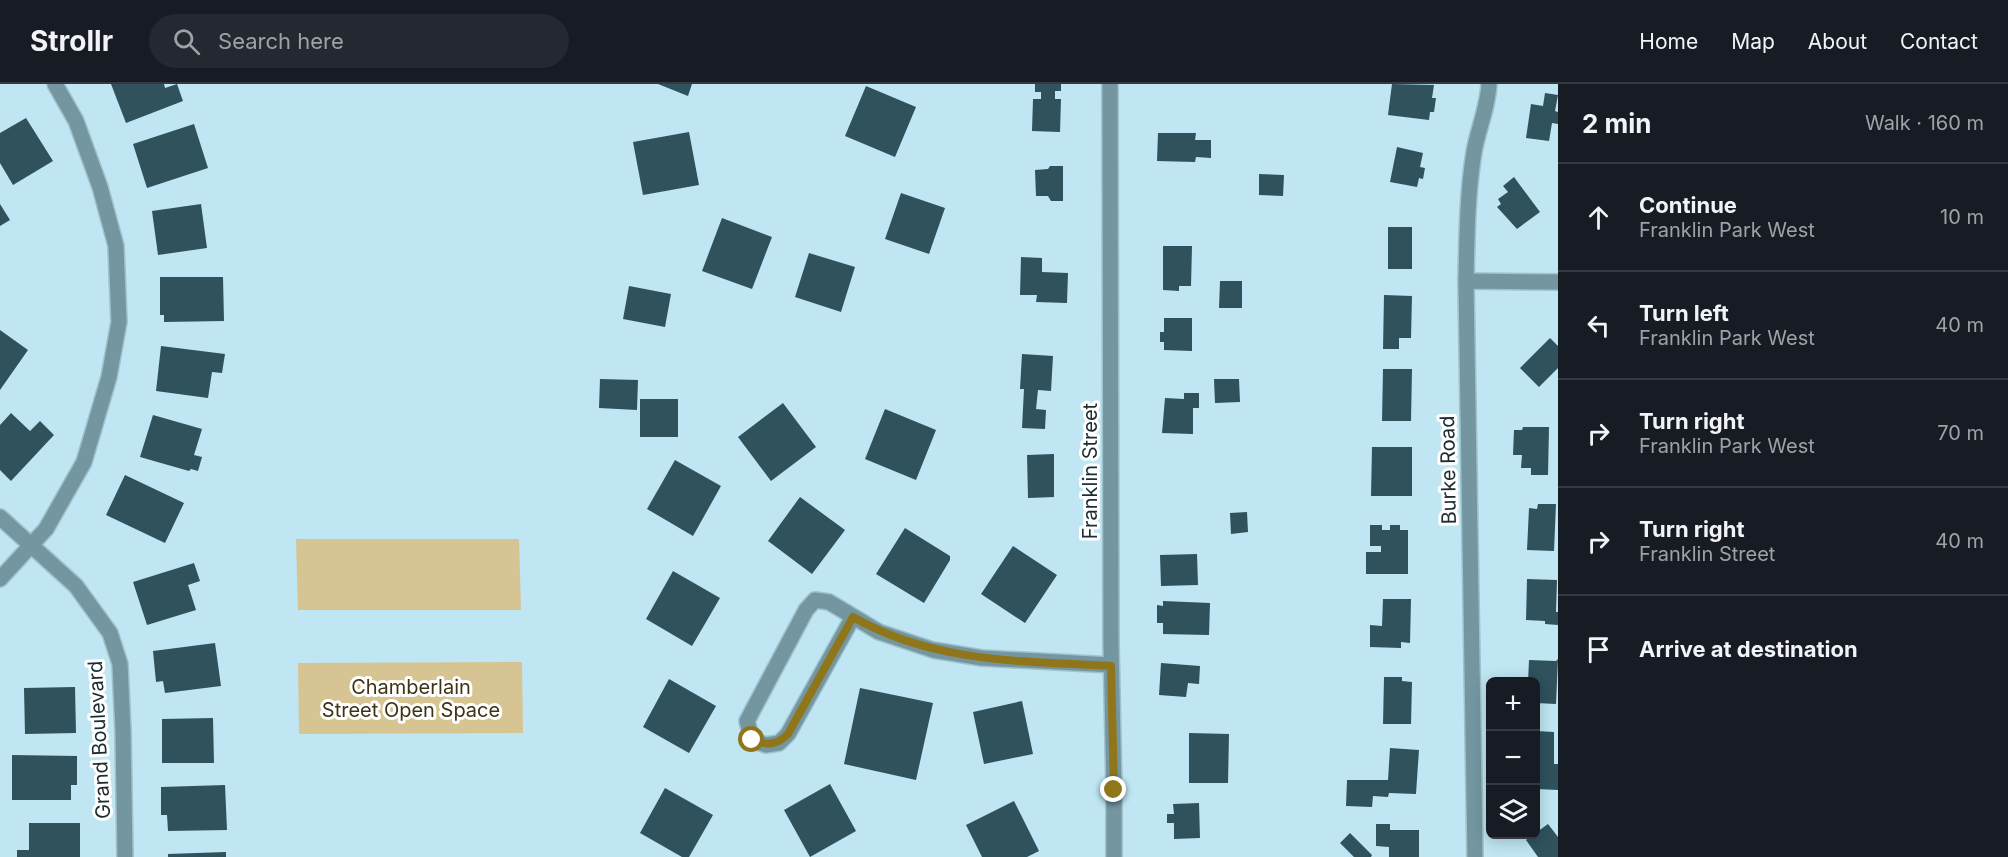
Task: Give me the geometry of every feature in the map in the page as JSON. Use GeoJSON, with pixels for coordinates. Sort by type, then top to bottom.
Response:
{"type":"FeatureCollection","features":[{"type":"Feature","properties":{"kind":"street"},"geometry":{"type":"LineString","coordinates":[[0,579],[46,529],[84,462],[109,377],[119,322],[116,246],[100,187],[76,121],[55,84]]}},
{"type":"Feature","properties":{"kind":"street","name":"Franklin Street"},"geometry":{"type":"LineString","coordinates":[[1110,84],[1111,666],[1114,857]]}},
{"type":"Feature","properties":{"kind":"street","name":"Burke Road"},"geometry":{"type":"LineString","coordinates":[[1475,857],[1467,281],[1468,198],[1475,150],[1489,84]]}},
{"type":"Feature","properties":{"kind":"street"},"geometry":{"type":"LineString","coordinates":[[1467,281],[1558,282]]}},
{"type":"Feature","properties":{"kind":"street","name":"Grand Boulevard"},"geometry":{"type":"LineString","coordinates":[[0,517],[76,586],[110,633],[120,664],[124,857]]}},
{"type":"Feature","properties":{"kind":"street"},"geometry":{"type":"LineString","coordinates":[[853,617],[788,734],[779,743],[766,745],[752,740],[747,721],[806,610],[815,600],[829,602],[879,632],[933,650],[982,658],[1111,666]]}},
{"type":"Feature","properties":{"kind":"green space"},"geometry":{"type":"Polygon","coordinates":[[[296,539],[519,539],[521,610],[298,610],[296,539]]]}},
{"type":"Feature","properties":{"kind":"green space","name":"Chamberlain Street Open Space"},"geometry":{"type":"Polygon","coordinates":[[[522,662],[523,733],[299,734],[298,663],[522,662]]]}},
{"type":"Feature","properties":{"kind":"building"},"geometry":{"type":"Polygon","coordinates":[[[111,84],[164,84],[165,88],[177,84],[183,101],[126,123],[111,84]]]}},
{"type":"Feature","properties":{"kind":"building"},"geometry":{"type":"Polygon","coordinates":[[[658,84],[692,84],[688,96],[658,84]]]}},
{"type":"Feature","properties":{"kind":"building"},"geometry":{"type":"Polygon","coordinates":[[[1035,84],[1061,84],[1061,91],[1055,91],[1055,99],[1061,99],[1060,132],[1032,131],[1033,99],[1041,99],[1041,92],[1035,92],[1035,84]]]}},
{"type":"Feature","properties":{"kind":"building"},"geometry":{"type":"Polygon","coordinates":[[[1392,84],[1434,85],[1432,98],[1436,98],[1434,112],[1430,112],[1429,120],[1388,115],[1392,84]]]}},
{"type":"Feature","properties":{"kind":"building"},"geometry":{"type":"Polygon","coordinates":[[[866,86],[916,107],[895,157],[845,136],[866,86]]]}},
{"type":"Feature","properties":{"kind":"building"},"geometry":{"type":"Polygon","coordinates":[[[1545,93],[1558,95],[1555,111],[1558,112],[1558,124],[1552,123],[1549,141],[1526,138],[1531,104],[1543,106],[1545,93]]]}},
{"type":"Feature","properties":{"kind":"building"},"geometry":{"type":"Polygon","coordinates":[[[26,118],[53,161],[13,185],[0,163],[0,133],[26,118]]]}},
{"type":"Feature","properties":{"kind":"building"},"geometry":{"type":"Polygon","coordinates":[[[194,124],[208,168],[147,188],[133,144],[194,124]]]}},
{"type":"Feature","properties":{"kind":"building"},"geometry":{"type":"Polygon","coordinates":[[[689,132],[699,185],[643,195],[633,142],[689,132]]]}},
{"type":"Feature","properties":{"kind":"building"},"geometry":{"type":"Polygon","coordinates":[[[1158,133],[1196,133],[1195,140],[1211,140],[1211,158],[1196,157],[1195,162],[1157,161],[1158,133]]]}},
{"type":"Feature","properties":{"kind":"building"},"geometry":{"type":"Polygon","coordinates":[[[1397,147],[1423,153],[1420,167],[1425,168],[1423,179],[1419,178],[1417,187],[1390,182],[1397,147]]]}},
{"type":"Feature","properties":{"kind":"building"},"geometry":{"type":"Polygon","coordinates":[[[1050,166],[1063,166],[1063,201],[1051,201],[1048,196],[1036,196],[1035,170],[1048,169],[1050,166]]]}},
{"type":"Feature","properties":{"kind":"building"},"geometry":{"type":"Polygon","coordinates":[[[1259,174],[1284,175],[1283,196],[1259,195],[1259,174]]]}},
{"type":"Feature","properties":{"kind":"building"},"geometry":{"type":"Polygon","coordinates":[[[1514,177],[1540,212],[1517,229],[1497,207],[1501,204],[1498,199],[1508,192],[1503,186],[1514,177]]]}},
{"type":"Feature","properties":{"kind":"building"},"geometry":{"type":"Polygon","coordinates":[[[901,193],[945,208],[929,254],[885,239],[901,193]]]}},
{"type":"Feature","properties":{"kind":"building"},"geometry":{"type":"Polygon","coordinates":[[[0,204],[10,220],[0,226],[0,204]]]}},
{"type":"Feature","properties":{"kind":"building"},"geometry":{"type":"Polygon","coordinates":[[[201,204],[207,248],[158,255],[152,211],[201,204]]]}},
{"type":"Feature","properties":{"kind":"building"},"geometry":{"type":"Polygon","coordinates":[[[722,218],[772,237],[752,289],[702,271],[722,218]]]}},
{"type":"Feature","properties":{"kind":"building"},"geometry":{"type":"Polygon","coordinates":[[[1388,227],[1412,227],[1412,269],[1388,269],[1388,227]]]}},
{"type":"Feature","properties":{"kind":"building"},"geometry":{"type":"Polygon","coordinates":[[[1163,246],[1192,246],[1191,286],[1179,286],[1179,291],[1163,290],[1163,246]]]}},
{"type":"Feature","properties":{"kind":"building"},"geometry":{"type":"Polygon","coordinates":[[[809,253],[855,267],[841,312],[795,297],[809,253]]]}},
{"type":"Feature","properties":{"kind":"building"},"geometry":{"type":"Polygon","coordinates":[[[1021,257],[1042,258],[1042,272],[1068,273],[1067,303],[1036,302],[1037,295],[1020,295],[1021,257]]]}},
{"type":"Feature","properties":{"kind":"building"},"geometry":{"type":"Polygon","coordinates":[[[160,277],[223,277],[224,321],[164,322],[164,315],[160,315],[160,277]]]}},
{"type":"Feature","properties":{"kind":"building"},"geometry":{"type":"Polygon","coordinates":[[[1220,281],[1242,281],[1242,308],[1219,308],[1220,281]]]}},
{"type":"Feature","properties":{"kind":"building"},"geometry":{"type":"Polygon","coordinates":[[[629,286],[671,294],[665,327],[623,319],[629,286]]]}},
{"type":"Feature","properties":{"kind":"building"},"geometry":{"type":"Polygon","coordinates":[[[1384,295],[1412,296],[1411,338],[1399,338],[1399,349],[1383,349],[1384,295]]]}},
{"type":"Feature","properties":{"kind":"building"},"geometry":{"type":"Polygon","coordinates":[[[1164,318],[1192,318],[1192,351],[1164,350],[1164,342],[1160,342],[1160,332],[1164,332],[1164,318]]]}},
{"type":"Feature","properties":{"kind":"building"},"geometry":{"type":"Polygon","coordinates":[[[0,330],[28,350],[0,390],[0,330]]]}},
{"type":"Feature","properties":{"kind":"building"},"geometry":{"type":"Polygon","coordinates":[[[1550,338],[1558,346],[1558,368],[1539,387],[1520,368],[1550,338]]]}},
{"type":"Feature","properties":{"kind":"building"},"geometry":{"type":"Polygon","coordinates":[[[161,346],[225,354],[222,373],[212,372],[208,398],[156,391],[161,346]]]}},
{"type":"Feature","properties":{"kind":"building"},"geometry":{"type":"Polygon","coordinates":[[[1022,354],[1053,356],[1051,391],[1038,390],[1036,409],[1046,410],[1045,429],[1022,428],[1024,389],[1020,389],[1022,354]]]}},
{"type":"Feature","properties":{"kind":"building"},"geometry":{"type":"Polygon","coordinates":[[[1383,369],[1412,369],[1411,421],[1382,421],[1383,369]]]}},
{"type":"Feature","properties":{"kind":"building"},"geometry":{"type":"Polygon","coordinates":[[[600,379],[638,380],[637,410],[599,408],[600,379]]]}},
{"type":"Feature","properties":{"kind":"building"},"geometry":{"type":"Polygon","coordinates":[[[1214,379],[1239,379],[1240,402],[1215,403],[1214,379]]]}},
{"type":"Feature","properties":{"kind":"building"},"geometry":{"type":"Polygon","coordinates":[[[1184,393],[1199,393],[1199,408],[1193,408],[1193,434],[1162,433],[1165,398],[1184,399],[1184,393]]]}},
{"type":"Feature","properties":{"kind":"building"},"geometry":{"type":"Polygon","coordinates":[[[640,399],[678,399],[678,437],[640,437],[640,399]]]}},
{"type":"Feature","properties":{"kind":"building"},"geometry":{"type":"Polygon","coordinates":[[[783,403],[816,447],[771,481],[738,437],[783,403]]]}},
{"type":"Feature","properties":{"kind":"building"},"geometry":{"type":"Polygon","coordinates":[[[885,409],[936,430],[916,480],[865,459],[885,409]]]}},
{"type":"Feature","properties":{"kind":"building"},"geometry":{"type":"Polygon","coordinates":[[[11,413],[30,431],[40,421],[54,435],[11,481],[0,470],[0,425],[11,413]]]}},
{"type":"Feature","properties":{"kind":"building"},"geometry":{"type":"Polygon","coordinates":[[[153,415],[202,429],[194,455],[202,457],[198,471],[191,469],[189,471],[140,457],[153,415]]]}},
{"type":"Feature","properties":{"kind":"building"},"geometry":{"type":"Polygon","coordinates":[[[1523,427],[1549,427],[1548,475],[1531,475],[1531,468],[1521,468],[1522,455],[1513,455],[1514,430],[1522,430],[1523,427]]]}},
{"type":"Feature","properties":{"kind":"building"},"geometry":{"type":"Polygon","coordinates":[[[1372,447],[1412,447],[1412,496],[1371,496],[1372,447]]]}},
{"type":"Feature","properties":{"kind":"building"},"geometry":{"type":"Polygon","coordinates":[[[1054,454],[1054,497],[1028,498],[1027,455],[1054,454]]]}},
{"type":"Feature","properties":{"kind":"building"},"geometry":{"type":"Polygon","coordinates":[[[675,460],[721,486],[693,536],[647,509],[675,460]]]}},
{"type":"Feature","properties":{"kind":"building"},"geometry":{"type":"Polygon","coordinates":[[[125,475],[184,503],[165,543],[106,515],[125,475]]]}},
{"type":"Feature","properties":{"kind":"building"},"geometry":{"type":"Polygon","coordinates":[[[800,497],[845,530],[812,574],[768,541],[800,497]]]}},
{"type":"Feature","properties":{"kind":"building"},"geometry":{"type":"Polygon","coordinates":[[[1538,504],[1556,504],[1554,551],[1527,550],[1529,508],[1537,509],[1538,504]]]}},
{"type":"Feature","properties":{"kind":"building"},"geometry":{"type":"Polygon","coordinates":[[[1247,512],[1248,532],[1231,534],[1230,513],[1247,512]]]}},
{"type":"Feature","properties":{"kind":"building"},"geometry":{"type":"Polygon","coordinates":[[[1370,525],[1382,525],[1382,530],[1390,530],[1390,525],[1400,525],[1400,530],[1408,530],[1408,574],[1366,574],[1366,552],[1381,552],[1381,546],[1370,546],[1370,525]]]}},
{"type":"Feature","properties":{"kind":"building"},"geometry":{"type":"Polygon","coordinates":[[[905,528],[950,556],[950,560],[924,603],[876,574],[905,528]]]}},
{"type":"Feature","properties":{"kind":"building"},"geometry":{"type":"Polygon","coordinates":[[[1013,546],[1057,575],[1025,623],[981,594],[1013,546]]]}},
{"type":"Feature","properties":{"kind":"building"},"geometry":{"type":"Polygon","coordinates":[[[1197,554],[1198,585],[1161,586],[1160,555],[1197,554]]]}},
{"type":"Feature","properties":{"kind":"building"},"geometry":{"type":"Polygon","coordinates":[[[194,563],[200,581],[188,585],[196,610],[147,625],[133,582],[194,563]]]}},
{"type":"Feature","properties":{"kind":"building"},"geometry":{"type":"Polygon","coordinates":[[[673,571],[720,598],[692,646],[646,619],[673,571]]]}},
{"type":"Feature","properties":{"kind":"building"},"geometry":{"type":"Polygon","coordinates":[[[1527,579],[1557,580],[1558,625],[1545,624],[1545,621],[1526,620],[1527,579]]]}},
{"type":"Feature","properties":{"kind":"building"},"geometry":{"type":"Polygon","coordinates":[[[1383,599],[1411,599],[1410,643],[1401,642],[1401,648],[1370,647],[1370,625],[1382,626],[1383,599]]]}},
{"type":"Feature","properties":{"kind":"building"},"geometry":{"type":"Polygon","coordinates":[[[1163,601],[1210,603],[1209,635],[1163,634],[1163,623],[1157,623],[1157,605],[1163,606],[1163,601]]]}},
{"type":"Feature","properties":{"kind":"building"},"geometry":{"type":"Polygon","coordinates":[[[215,643],[221,686],[165,693],[163,681],[156,682],[153,651],[215,643]]]}},
{"type":"Feature","properties":{"kind":"building"},"geometry":{"type":"Polygon","coordinates":[[[1558,659],[1556,704],[1540,703],[1540,677],[1528,677],[1529,660],[1556,661],[1558,659]]]}},
{"type":"Feature","properties":{"kind":"building"},"geometry":{"type":"Polygon","coordinates":[[[1161,663],[1200,666],[1199,684],[1188,683],[1186,697],[1159,695],[1161,663]]]}},
{"type":"Feature","properties":{"kind":"building"},"geometry":{"type":"Polygon","coordinates":[[[1384,677],[1402,677],[1402,681],[1412,682],[1411,724],[1383,724],[1384,677]]]}},
{"type":"Feature","properties":{"kind":"building"},"geometry":{"type":"Polygon","coordinates":[[[669,679],[716,706],[689,753],[643,727],[669,679]]]}},
{"type":"Feature","properties":{"kind":"building"},"geometry":{"type":"Polygon","coordinates":[[[75,687],[76,733],[25,734],[24,688],[75,687]]]}},
{"type":"Feature","properties":{"kind":"building"},"geometry":{"type":"Polygon","coordinates":[[[860,688],[933,703],[916,780],[844,764],[860,688]]]}},
{"type":"Feature","properties":{"kind":"building"},"geometry":{"type":"Polygon","coordinates":[[[1022,701],[1033,754],[984,764],[973,712],[1022,701]]]}},
{"type":"Feature","properties":{"kind":"building"},"geometry":{"type":"Polygon","coordinates":[[[213,718],[214,763],[162,763],[162,719],[213,718]]]}},
{"type":"Feature","properties":{"kind":"building"},"geometry":{"type":"Polygon","coordinates":[[[1540,731],[1554,732],[1554,764],[1558,764],[1558,790],[1540,789],[1540,731]]]}},
{"type":"Feature","properties":{"kind":"building"},"geometry":{"type":"Polygon","coordinates":[[[1189,733],[1229,734],[1228,783],[1189,783],[1189,733]]]}},
{"type":"Feature","properties":{"kind":"building"},"geometry":{"type":"Polygon","coordinates":[[[1390,748],[1419,750],[1416,794],[1389,793],[1388,797],[1373,796],[1372,807],[1346,806],[1347,780],[1388,780],[1390,748]]]}},
{"type":"Feature","properties":{"kind":"building"},"geometry":{"type":"Polygon","coordinates":[[[12,755],[77,756],[77,785],[71,785],[71,800],[12,800],[12,755]]]}},
{"type":"Feature","properties":{"kind":"building"},"geometry":{"type":"Polygon","coordinates":[[[830,784],[856,831],[810,857],[784,810],[830,784]]]}},
{"type":"Feature","properties":{"kind":"building"},"geometry":{"type":"Polygon","coordinates":[[[225,785],[227,830],[168,831],[167,815],[161,815],[161,787],[225,785]]]}},
{"type":"Feature","properties":{"kind":"building"},"geometry":{"type":"Polygon","coordinates":[[[665,788],[713,815],[689,857],[682,857],[640,833],[665,788]]]}},
{"type":"Feature","properties":{"kind":"building"},"geometry":{"type":"Polygon","coordinates":[[[1014,801],[1039,851],[1027,857],[982,857],[966,825],[1014,801]]]}},
{"type":"Feature","properties":{"kind":"building"},"geometry":{"type":"Polygon","coordinates":[[[1199,803],[1200,838],[1174,839],[1174,823],[1167,823],[1167,814],[1174,814],[1173,804],[1199,803]]]}},
{"type":"Feature","properties":{"kind":"building"},"geometry":{"type":"Polygon","coordinates":[[[29,823],[80,823],[80,857],[17,857],[17,850],[29,850],[29,823]]]}},
{"type":"Feature","properties":{"kind":"building"},"geometry":{"type":"Polygon","coordinates":[[[1376,824],[1390,824],[1390,830],[1419,830],[1419,857],[1389,857],[1389,847],[1376,846],[1376,824]]]}},
{"type":"Feature","properties":{"kind":"building"},"geometry":{"type":"Polygon","coordinates":[[[1548,824],[1558,837],[1558,857],[1538,857],[1526,840],[1540,839],[1540,830],[1548,824]]]}},
{"type":"Feature","properties":{"kind":"building"},"geometry":{"type":"Polygon","coordinates":[[[1350,833],[1372,855],[1371,857],[1354,857],[1340,843],[1350,833]]]}},
{"type":"Feature","properties":{"kind":"building"},"geometry":{"type":"Polygon","coordinates":[[[226,852],[226,857],[168,857],[168,854],[226,852]]]}},
{"type":"Feature","properties":{"kind":"route"},"geometry":{"type":"LineString","coordinates":[[752,740],[766,745],[779,743],[788,734],[853,617],[879,632],[933,650],[982,658],[1111,666],[1114,790]]}}]}
